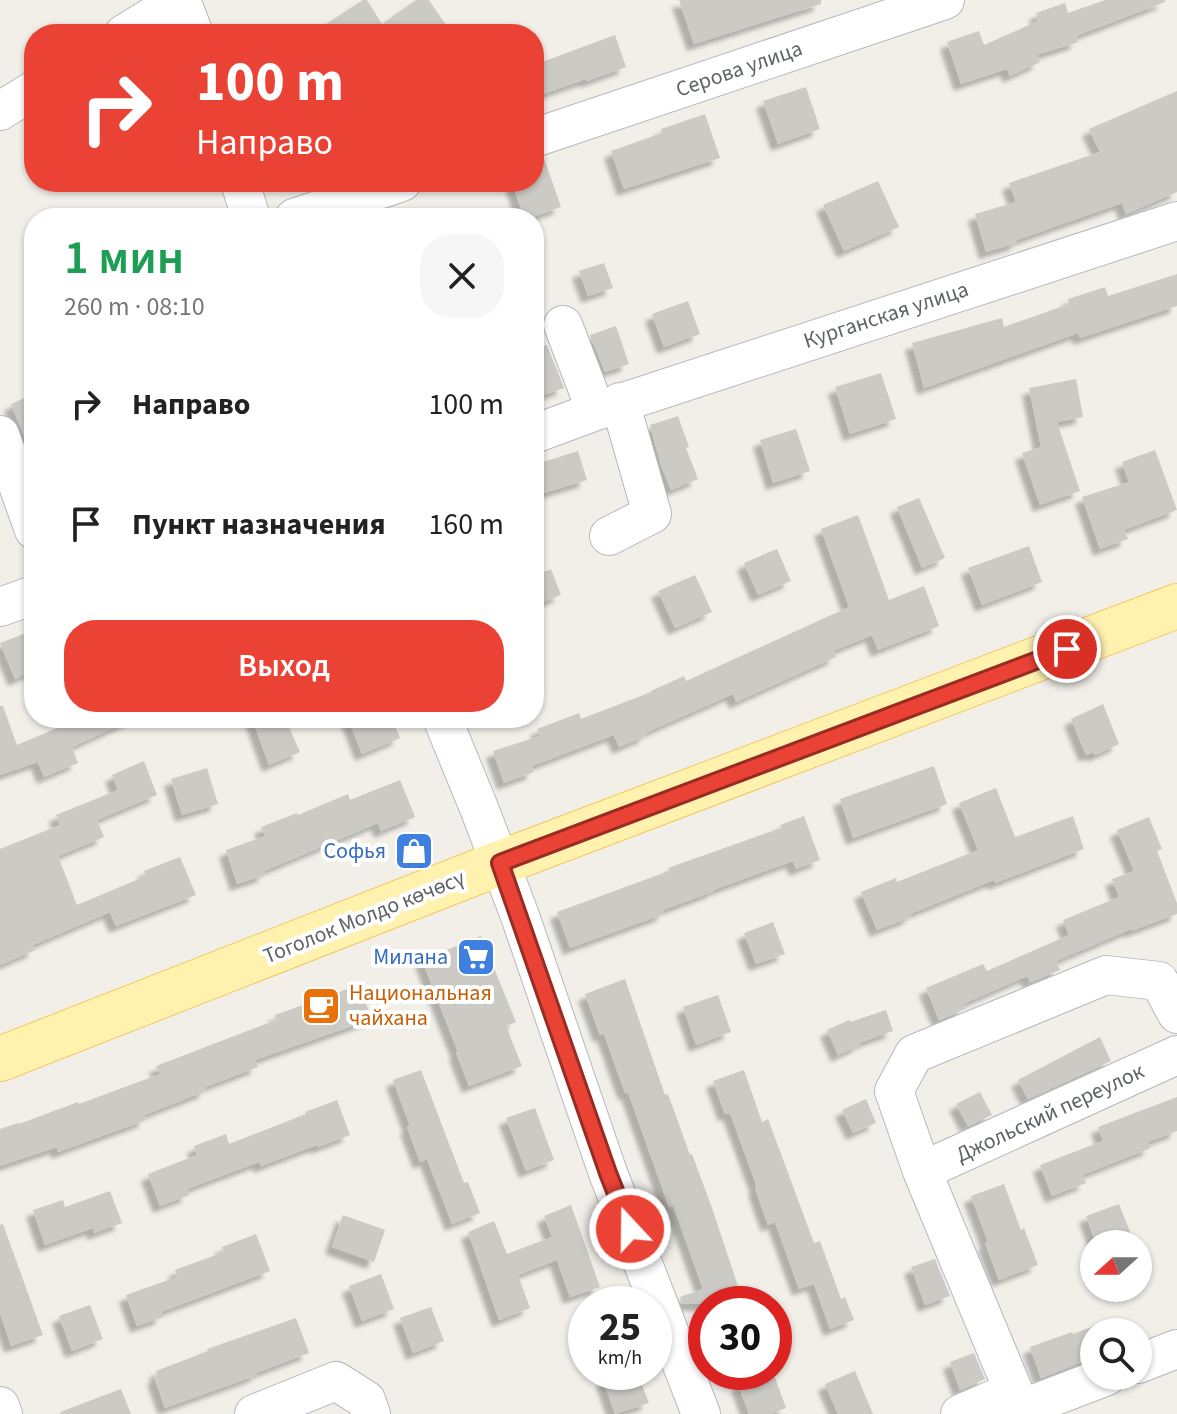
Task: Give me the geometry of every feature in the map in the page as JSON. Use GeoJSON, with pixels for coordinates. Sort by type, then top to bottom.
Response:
{"type":"FeatureCollection","features":[{"type":"Feature","properties":{"kind":"main road","name":"Тоголок Молдо көчөсү"},"geometry":{"type":"LineString","coordinates":[[0,1059],[500,863],[1177,606]]}},
{"type":"Feature","properties":{"kind":"street"},"geometry":{"type":"LineString","coordinates":[[140,24],[180,0],[190,24]]}},
{"type":"Feature","properties":{"kind":"street","name":"Серова улица"},"geometry":{"type":"LineString","coordinates":[[544,135],[945,0]]}},
{"type":"Feature","properties":{"kind":"street"},"geometry":{"type":"LineString","coordinates":[[0,111],[24,96]]}},
{"type":"Feature","properties":{"kind":"street"},"geometry":{"type":"LineString","coordinates":[[324,208],[372,192]]}},
{"type":"Feature","properties":{"kind":"street","name":"Курганская улица"},"geometry":{"type":"LineString","coordinates":[[544,430],[608,406],[1177,221]]}},
{"type":"Feature","properties":{"kind":"street"},"geometry":{"type":"LineString","coordinates":[[563,325],[608,406],[652,514],[609,536]]}},
{"type":"Feature","properties":{"kind":"street"},"geometry":{"type":"LineString","coordinates":[[0,435],[24,502]]}},
{"type":"Feature","properties":{"kind":"street"},"geometry":{"type":"LineString","coordinates":[[0,607],[24,599]]}},
{"type":"Feature","properties":{"kind":"street"},"geometry":{"type":"LineString","coordinates":[[446,728],[500,863],[608,1173],[701,1414]]}},
{"type":"Feature","properties":{"kind":"street"},"geometry":{"type":"LineString","coordinates":[[1019,1405],[922,1171],[894,1091],[914,1054],[1106,975],[1159,981],[1177,1014]]}},
{"type":"Feature","properties":{"kind":"street","name":"Джольский переулок"},"geometry":{"type":"LineString","coordinates":[[922,1171],[1177,1055]]}},
{"type":"Feature","properties":{"kind":"street"},"geometry":{"type":"LineString","coordinates":[[1152,1359],[1177,1349]]}},
{"type":"Feature","properties":{"kind":"street"},"geometry":{"type":"LineString","coordinates":[[254,1414],[336,1381],[366,1400],[371,1414]]}},
{"type":"Feature","properties":{"kind":"street"},"geometry":{"type":"LineString","coordinates":[[960,1414],[1019,1405],[1080,1385]]}},
{"type":"Feature","properties":{"kind":"street"},"geometry":{"type":"LineString","coordinates":[[0,1406],[3,1414]]}},
{"type":"Feature","properties":{"kind":"building"},"geometry":{"type":"Polygon","coordinates":[[[367,0],[382,24],[326,24],[367,0]]]}},
{"type":"Feature","properties":{"kind":"building"},"geometry":{"type":"Polygon","coordinates":[[[416,0],[429,0],[445,24],[382,24],[416,0]]]}},
{"type":"Feature","properties":{"kind":"building"},"geometry":{"type":"Polygon","coordinates":[[[679,0],[821,0],[821,4],[694,44],[679,0]]]}},
{"type":"Feature","properties":{"kind":"building"},"geometry":{"type":"Polygon","coordinates":[[[1105,0],[1165,2],[1076,36],[1078,42],[1037,55],[1040,62],[1010,76],[1007,69],[961,84],[947,42],[979,31],[984,45],[1038,21],[1036,13],[1065,3],[1068,13],[1105,0]]]}},
{"type":"Feature","properties":{"kind":"building"},"geometry":{"type":"Polygon","coordinates":[[[615,35],[626,67],[544,94],[544,61],[615,35]]]}},
{"type":"Feature","properties":{"kind":"building"},"geometry":{"type":"Polygon","coordinates":[[[806,87],[820,129],[778,144],[763,101],[806,87]]]}},
{"type":"Feature","properties":{"kind":"building"},"geometry":{"type":"Polygon","coordinates":[[[1177,91],[1177,192],[1126,214],[1122,203],[986,252],[975,214],[1016,202],[1009,183],[1100,152],[1089,129],[1177,91]]]}},
{"type":"Feature","properties":{"kind":"building"},"geometry":{"type":"Polygon","coordinates":[[[705,114],[720,158],[624,189],[611,151],[705,114]]]}},
{"type":"Feature","properties":{"kind":"building"},"geometry":{"type":"Polygon","coordinates":[[[544,158],[561,207],[544,213],[544,208],[521,208],[515,192],[544,192],[544,158]]]}},
{"type":"Feature","properties":{"kind":"building"},"geometry":{"type":"Polygon","coordinates":[[[878,181],[899,227],[844,251],[823,205],[878,181]]]}},
{"type":"Feature","properties":{"kind":"building"},"geometry":{"type":"Polygon","coordinates":[[[604,263],[613,288],[588,296],[579,271],[604,263]]]}},
{"type":"Feature","properties":{"kind":"building"},"geometry":{"type":"Polygon","coordinates":[[[1177,274],[1177,306],[1080,338],[1078,333],[924,388],[912,343],[1002,318],[1004,327],[1069,304],[1068,299],[1105,287],[1108,296],[1177,274]]]}},
{"type":"Feature","properties":{"kind":"building"},"geometry":{"type":"Polygon","coordinates":[[[688,301],[700,334],[664,347],[652,314],[688,301]]]}},
{"type":"Feature","properties":{"kind":"building"},"geometry":{"type":"Polygon","coordinates":[[[616,326],[629,364],[605,372],[590,335],[616,326]]]}},
{"type":"Feature","properties":{"kind":"building"},"geometry":{"type":"Polygon","coordinates":[[[547,345],[564,388],[544,395],[544,346],[547,345]]]}},
{"type":"Feature","properties":{"kind":"building"},"geometry":{"type":"Polygon","coordinates":[[[881,373],[896,419],[850,434],[835,387],[881,373]]]}},
{"type":"Feature","properties":{"kind":"building"},"geometry":{"type":"Polygon","coordinates":[[[1076,379],[1083,417],[1057,422],[1080,491],[1040,505],[1022,453],[1041,447],[1029,388],[1076,379]]]}},
{"type":"Feature","properties":{"kind":"building"},"geometry":{"type":"Polygon","coordinates":[[[24,398],[24,435],[11,404],[24,398]]]}},
{"type":"Feature","properties":{"kind":"building"},"geometry":{"type":"Polygon","coordinates":[[[678,416],[698,479],[671,490],[650,425],[678,416]]]}},
{"type":"Feature","properties":{"kind":"building"},"geometry":{"type":"Polygon","coordinates":[[[796,429],[810,471],[773,483],[760,440],[796,429]]]}},
{"type":"Feature","properties":{"kind":"building"},"geometry":{"type":"Polygon","coordinates":[[[1155,450],[1177,510],[1124,530],[1128,539],[1100,549],[1082,497],[1129,482],[1122,462],[1155,450]]]}},
{"type":"Feature","properties":{"kind":"building"},"geometry":{"type":"Polygon","coordinates":[[[578,451],[587,480],[544,493],[544,462],[578,451]]]}},
{"type":"Feature","properties":{"kind":"building"},"geometry":{"type":"Polygon","coordinates":[[[919,498],[945,558],[922,568],[897,507],[919,498]]]}},
{"type":"Feature","properties":{"kind":"building"},"geometry":{"type":"Polygon","coordinates":[[[858,515],[889,600],[924,586],[939,626],[878,650],[872,635],[833,651],[836,657],[736,702],[733,694],[619,747],[614,735],[532,766],[534,772],[504,783],[493,751],[540,736],[537,729],[579,713],[581,719],[684,676],[686,681],[849,607],[821,529],[858,515]]]}},
{"type":"Feature","properties":{"kind":"building"},"geometry":{"type":"Polygon","coordinates":[[[1029,546],[1042,582],[982,605],[968,568],[1029,546]]]}},
{"type":"Feature","properties":{"kind":"building"},"geometry":{"type":"Polygon","coordinates":[[[777,549],[791,581],[758,595],[744,563],[777,549]]]}},
{"type":"Feature","properties":{"kind":"building"},"geometry":{"type":"Polygon","coordinates":[[[551,569],[561,595],[544,602],[544,572],[551,569]]]}},
{"type":"Feature","properties":{"kind":"building"},"geometry":{"type":"Polygon","coordinates":[[[695,575],[712,612],[675,628],[658,591],[695,575]]]}},
{"type":"Feature","properties":{"kind":"building"},"geometry":{"type":"Polygon","coordinates":[[[24,634],[24,675],[15,679],[0,643],[24,634]]]}},
{"type":"Feature","properties":{"kind":"building"},"geometry":{"type":"Polygon","coordinates":[[[1103,704],[1119,744],[1095,755],[1093,752],[1086,755],[1071,719],[1103,704]]]}},
{"type":"Feature","properties":{"kind":"building"},"geometry":{"type":"Polygon","coordinates":[[[0,706],[3,706],[17,745],[57,728],[113,728],[72,747],[78,763],[44,777],[38,762],[0,775],[0,706]]]}},
{"type":"Feature","properties":{"kind":"building"},"geometry":{"type":"Polygon","coordinates":[[[256,728],[289,728],[300,752],[269,765],[256,728]]]}},
{"type":"Feature","properties":{"kind":"building"},"geometry":{"type":"Polygon","coordinates":[[[352,728],[396,728],[400,738],[362,754],[352,728]]]}},
{"type":"Feature","properties":{"kind":"building"},"geometry":{"type":"Polygon","coordinates":[[[144,761],[157,795],[97,820],[104,837],[58,856],[77,905],[146,876],[144,871],[180,857],[196,895],[116,926],[110,912],[33,945],[35,950],[0,965],[0,849],[60,825],[56,815],[118,790],[112,775],[144,761]]]}},
{"type":"Feature","properties":{"kind":"building"},"geometry":{"type":"Polygon","coordinates":[[[934,766],[947,804],[853,838],[840,799],[934,766]]]}},
{"type":"Feature","properties":{"kind":"building"},"geometry":{"type":"Polygon","coordinates":[[[207,768],[218,804],[182,815],[171,779],[207,768]]]}},
{"type":"Feature","properties":{"kind":"building"},"geometry":{"type":"Polygon","coordinates":[[[400,780],[415,817],[381,831],[378,823],[264,871],[265,875],[237,884],[226,850],[265,836],[261,827],[348,794],[350,800],[400,780]]]}},
{"type":"Feature","properties":{"kind":"building"},"geometry":{"type":"Polygon","coordinates":[[[996,788],[1015,837],[1073,816],[1084,849],[995,883],[994,880],[877,930],[861,892],[896,878],[897,882],[978,850],[959,803],[996,788]]]}},
{"type":"Feature","properties":{"kind":"building"},"geometry":{"type":"Polygon","coordinates":[[[804,816],[820,860],[796,869],[793,861],[663,910],[664,914],[570,948],[557,912],[781,828],[780,825],[804,816]]]}},
{"type":"Feature","properties":{"kind":"building"},"geometry":{"type":"Polygon","coordinates":[[[1149,817],[1162,849],[1157,851],[1177,903],[1177,914],[1131,929],[1056,961],[1060,970],[1030,982],[1027,976],[963,1004],[965,1009],[939,1020],[926,988],[983,964],[987,971],[1069,935],[1063,920],[1119,897],[1112,879],[1134,871],[1117,830],[1149,817]]]}},
{"type":"Feature","properties":{"kind":"building"},"geometry":{"type":"Polygon","coordinates":[[[773,922],[785,954],[756,964],[744,933],[773,922]]]}},
{"type":"Feature","properties":{"kind":"building"},"geometry":{"type":"Polygon","coordinates":[[[481,936],[516,1022],[506,1026],[522,1066],[469,1086],[422,960],[481,936]]]}},
{"type":"Feature","properties":{"kind":"building"},"geometry":{"type":"Polygon","coordinates":[[[625,979],[665,1095],[668,1094],[712,1208],[738,1286],[702,1286],[673,1205],[669,1207],[628,1092],[625,1093],[604,1034],[600,1035],[585,994],[625,979]]]}},
{"type":"Feature","properties":{"kind":"building"},"geometry":{"type":"Polygon","coordinates":[[[359,985],[372,1019],[255,1060],[258,1067],[144,1115],[146,1120],[58,1152],[57,1147],[0,1166],[0,1129],[160,1074],[156,1066],[276,1020],[275,1015],[359,985]]]}},
{"type":"Feature","properties":{"kind":"building"},"geometry":{"type":"Polygon","coordinates":[[[718,995],[731,1032],[696,1045],[683,1007],[718,995]]]}},
{"type":"Feature","properties":{"kind":"building"},"geometry":{"type":"Polygon","coordinates":[[[886,1010],[893,1031],[859,1043],[838,1055],[827,1030],[849,1020],[886,1010]]]}},
{"type":"Feature","properties":{"kind":"building"},"geometry":{"type":"Polygon","coordinates":[[[1100,1037],[1111,1061],[1028,1099],[1018,1080],[1100,1037]]]}},
{"type":"Feature","properties":{"kind":"building"},"geometry":{"type":"Polygon","coordinates":[[[421,1070],[464,1183],[468,1182],[480,1213],[452,1224],[427,1159],[420,1162],[393,1080],[421,1070]]]}},
{"type":"Feature","properties":{"kind":"building"},"geometry":{"type":"Polygon","coordinates":[[[744,1070],[762,1122],[768,1119],[814,1243],[820,1241],[841,1299],[845,1297],[854,1320],[830,1329],[814,1284],[799,1289],[775,1222],[768,1225],[730,1113],[725,1114],[713,1081],[744,1070]]]}},
{"type":"Feature","properties":{"kind":"building"},"geometry":{"type":"Polygon","coordinates":[[[980,1092],[992,1115],[968,1126],[956,1104],[980,1092]]]}},
{"type":"Feature","properties":{"kind":"building"},"geometry":{"type":"Polygon","coordinates":[[[1177,1097],[1177,1131],[1148,1142],[1151,1148],[1082,1175],[1086,1183],[1052,1196],[1040,1165],[1103,1141],[1098,1127],[1177,1097]]]}},
{"type":"Feature","properties":{"kind":"building"},"geometry":{"type":"Polygon","coordinates":[[[866,1099],[876,1123],[853,1133],[842,1110],[866,1099]]]}},
{"type":"Feature","properties":{"kind":"building"},"geometry":{"type":"Polygon","coordinates":[[[337,1100],[350,1135],[261,1166],[259,1162],[187,1189],[189,1195],[160,1206],[148,1174],[197,1155],[194,1146],[226,1134],[229,1144],[337,1100]]]}},
{"type":"Feature","properties":{"kind":"building"},"geometry":{"type":"Polygon","coordinates":[[[535,1108],[554,1160],[526,1171],[506,1118],[535,1108]]]}},
{"type":"Feature","properties":{"kind":"building"},"geometry":{"type":"Polygon","coordinates":[[[1004,1184],[1038,1265],[999,1280],[971,1196],[1004,1184]]]}},
{"type":"Feature","properties":{"kind":"building"},"geometry":{"type":"Polygon","coordinates":[[[110,1191],[122,1223],[94,1233],[93,1228],[45,1245],[33,1210],[63,1200],[65,1207],[110,1191]]]}},
{"type":"Feature","properties":{"kind":"building"},"geometry":{"type":"Polygon","coordinates":[[[1119,1204],[1129,1230],[1091,1230],[1086,1216],[1119,1204]]]}},
{"type":"Feature","properties":{"kind":"building"},"geometry":{"type":"Polygon","coordinates":[[[571,1205],[600,1286],[568,1286],[568,1291],[557,1260],[518,1275],[530,1308],[499,1320],[468,1232],[494,1221],[507,1254],[552,1237],[544,1216],[571,1205]]]}},
{"type":"Feature","properties":{"kind":"building"},"geometry":{"type":"Polygon","coordinates":[[[343,1215],[385,1230],[374,1262],[332,1247],[343,1215]]]}},
{"type":"Feature","properties":{"kind":"building"},"geometry":{"type":"Polygon","coordinates":[[[3,1224],[43,1335],[11,1346],[0,1313],[0,1225],[3,1224]]]}},
{"type":"Feature","properties":{"kind":"building"},"geometry":{"type":"Polygon","coordinates":[[[256,1234],[270,1271],[161,1312],[163,1317],[137,1326],[126,1295],[177,1277],[175,1270],[224,1252],[222,1247],[256,1234]]]}},
{"type":"Feature","properties":{"kind":"building"},"geometry":{"type":"Polygon","coordinates":[[[935,1259],[950,1296],[925,1305],[911,1267],[935,1259]]]}},
{"type":"Feature","properties":{"kind":"building"},"geometry":{"type":"Polygon","coordinates":[[[381,1274],[394,1309],[362,1321],[349,1286],[381,1274]]]}},
{"type":"Feature","properties":{"kind":"building"},"geometry":{"type":"Polygon","coordinates":[[[688,1294],[688,1304],[682,1304],[680,1297],[688,1294]]]}},
{"type":"Feature","properties":{"kind":"building"},"geometry":{"type":"Polygon","coordinates":[[[90,1305],[103,1339],[72,1351],[59,1316],[90,1305]]]}},
{"type":"Feature","properties":{"kind":"building"},"geometry":{"type":"Polygon","coordinates":[[[431,1307],[444,1341],[413,1353],[400,1318],[431,1307]]]}},
{"type":"Feature","properties":{"kind":"building"},"geometry":{"type":"Polygon","coordinates":[[[296,1318],[309,1353],[165,1408],[154,1377],[158,1376],[156,1371],[207,1349],[296,1318]]]}},
{"type":"Feature","properties":{"kind":"building"},"geometry":{"type":"Polygon","coordinates":[[[1080,1331],[1080,1363],[1041,1378],[1030,1347],[1080,1331]]]}},
{"type":"Feature","properties":{"kind":"building"},"geometry":{"type":"Polygon","coordinates":[[[974,1353],[985,1379],[960,1390],[950,1362],[974,1353]]]}},
{"type":"Feature","properties":{"kind":"building"},"geometry":{"type":"Polygon","coordinates":[[[855,1371],[873,1414],[838,1414],[825,1384],[855,1371]]]}},
{"type":"Feature","properties":{"kind":"building"},"geometry":{"type":"Polygon","coordinates":[[[121,1389],[131,1414],[60,1412],[121,1389]]]}},
{"type":"Feature","properties":{"kind":"building"},"geometry":{"type":"Polygon","coordinates":[[[607,1390],[644,1390],[649,1403],[615,1414],[607,1390]]]}},
{"type":"Feature","properties":{"kind":"building"},"geometry":{"type":"Polygon","coordinates":[[[740,1390],[780,1390],[786,1408],[770,1414],[749,1414],[740,1390]]]}},
{"type":"Feature","properties":{"kind":"place","name":"Софья"},"geometry":{"type":"Point","coordinates":[414,851]}},
{"type":"Feature","properties":{"kind":"place","name":"Милана"},"geometry":{"type":"Point","coordinates":[476,957]}},
{"type":"Feature","properties":{"kind":"place","name":"Национальная чайхана"},"geometry":{"type":"Point","coordinates":[321,1006]}},
{"type":"Feature","properties":{"kind":"route"},"geometry":{"type":"LineString","coordinates":[[630,1229],[500,863],[1067,649]]}}]}
